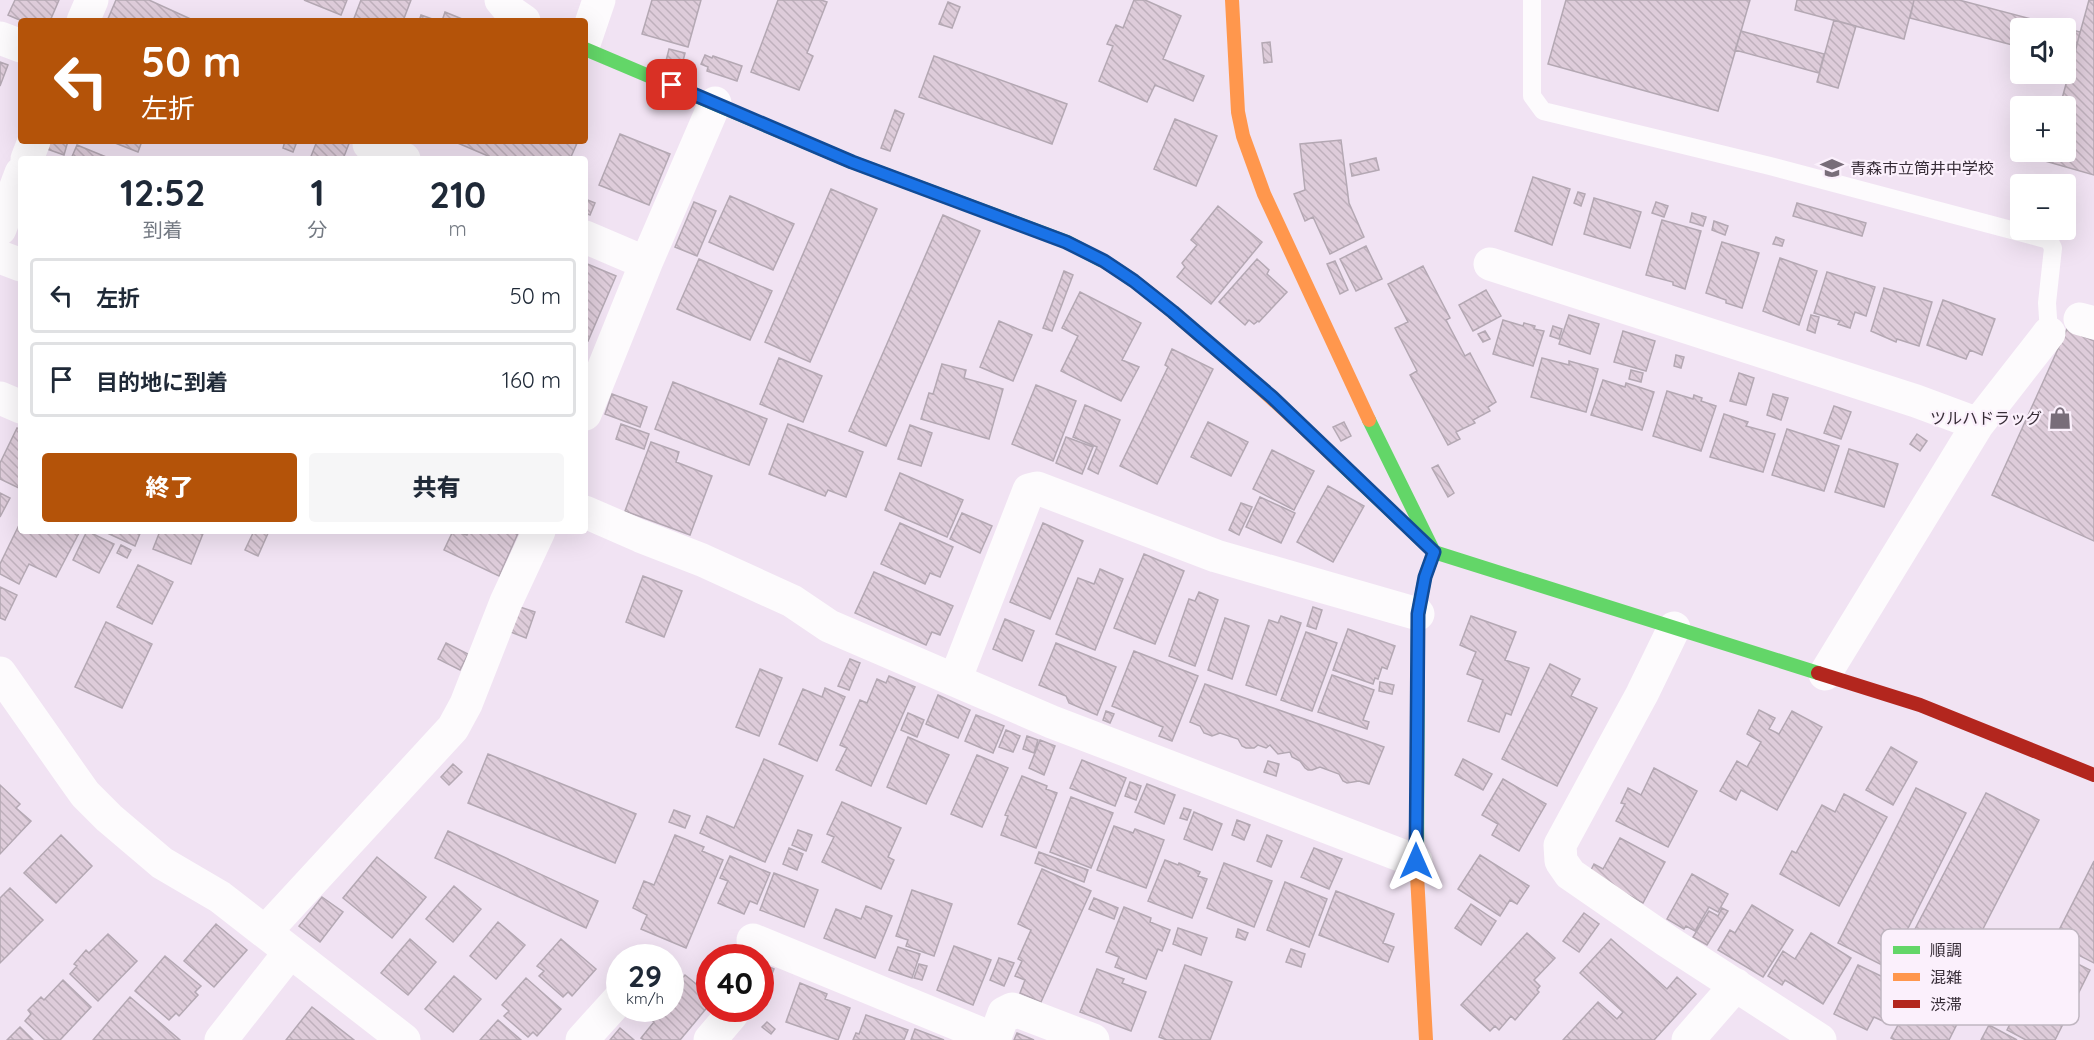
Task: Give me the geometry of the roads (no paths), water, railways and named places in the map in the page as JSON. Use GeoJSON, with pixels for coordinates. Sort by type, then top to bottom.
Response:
{"type":"FeatureCollection","features":[{"type":"Feature","properties":{"kind":"street"},"geometry":{"type":"LineString","coordinates":[[84,18],[92,0]]}},
{"type":"Feature","properties":{"kind":"street"},"geometry":{"type":"LineString","coordinates":[[501,0],[521,18]]}},
{"type":"Feature","properties":{"kind":"street"},"geometry":{"type":"LineString","coordinates":[[588,32],[599,0]]}},
{"type":"Feature","properties":{"kind":"street"},"geometry":{"type":"LineString","coordinates":[[1232,0],[1238,112],[1243,136],[1253,164],[1264,194],[1348,375],[1434,552],[1425,577],[1418,614],[1416,861],[1426,1040]]}},
{"type":"Feature","properties":{"kind":"street"},"geometry":{"type":"LineString","coordinates":[[0,38],[18,45]]}},
{"type":"Feature","properties":{"kind":"street"},"geometry":{"type":"LineString","coordinates":[[588,50],[852,162],[1066,242],[1104,261],[1173,312],[1272,397],[1434,552],[1920,705],[2094,775]]}},
{"type":"Feature","properties":{"kind":"street"},"geometry":{"type":"LineString","coordinates":[[588,407],[646,263],[715,103]]}},
{"type":"Feature","properties":{"kind":"street"},"geometry":{"type":"LineString","coordinates":[[369,144],[397,156]]}},
{"type":"Feature","properties":{"kind":"street"},"geometry":{"type":"LineString","coordinates":[[0,229],[18,181]]}},
{"type":"Feature","properties":{"kind":"street"},"geometry":{"type":"LineString","coordinates":[[588,238],[646,263]]}},
{"type":"Feature","properties":{"kind":"street"},"geometry":{"type":"LineString","coordinates":[[0,257],[18,264]]}},
{"type":"Feature","properties":{"kind":"street"},"geometry":{"type":"LineString","coordinates":[[1490,264],[1905,398],[1978,424]]}},
{"type":"Feature","properties":{"kind":"street"},"geometry":{"type":"LineString","coordinates":[[1825,674],[1978,424],[2049,333]]}},
{"type":"Feature","properties":{"kind":"street"},"geometry":{"type":"LineString","coordinates":[[0,398],[18,406]]}},
{"type":"Feature","properties":{"kind":"street"},"geometry":{"type":"LineString","coordinates":[[955,680],[1029,490],[1037,488],[1216,556],[1418,614]]}},
{"type":"Feature","properties":{"kind":"street"},"geometry":{"type":"LineString","coordinates":[[588,513],[792,601],[829,626],[1052,722],[1416,861]]}},
{"type":"Feature","properties":{"kind":"street"},"geometry":{"type":"LineString","coordinates":[[265,932],[453,728],[466,704],[506,602],[538,534]]}},
{"type":"Feature","properties":{"kind":"street"},"geometry":{"type":"LineString","coordinates":[[1674,628],[1642,694],[1560,844],[1561,861],[1570,874],[1667,941],[1820,1040]]}},
{"type":"Feature","properties":{"kind":"street"},"geometry":{"type":"LineString","coordinates":[[0,673],[74,778],[108,818],[162,863],[220,897],[404,1040]]}},
{"type":"Feature","properties":{"kind":"street"},"geometry":{"type":"LineString","coordinates":[[753,940],[994,1040],[1004,1013],[1012,1010],[1093,1040]]}},
{"type":"Feature","properties":{"kind":"street"},"geometry":{"type":"LineString","coordinates":[[222,1040],[290,952]]}},
{"type":"Feature","properties":{"kind":"street"},"geometry":{"type":"LineString","coordinates":[[1688,1040],[1736,985]]}},
{"type":"Feature","properties":{"kind":"street"},"geometry":{"type":"LineString","coordinates":[[582,1040],[606,1013]]}},
{"type":"Feature","properties":{"kind":"street"},"geometry":{"type":"LineString","coordinates":[[710,1040],[725,1022]]}},
{"type":"Feature","properties":{"kind":"lane"},"geometry":{"type":"LineString","coordinates":[[1532,0],[1532,96],[1543,111],[1781,169],[2049,240],[2053,248],[2047,303],[2049,333]]}},
{"type":"Feature","properties":{"kind":"place","name":"青森市立筒井中学校"},"geometry":{"type":"Point","coordinates":[1832,168]}},
{"type":"Feature","properties":{"kind":"place","name":"ツルハドラッグ"},"geometry":{"type":"Point","coordinates":[2060,418]}}]}
